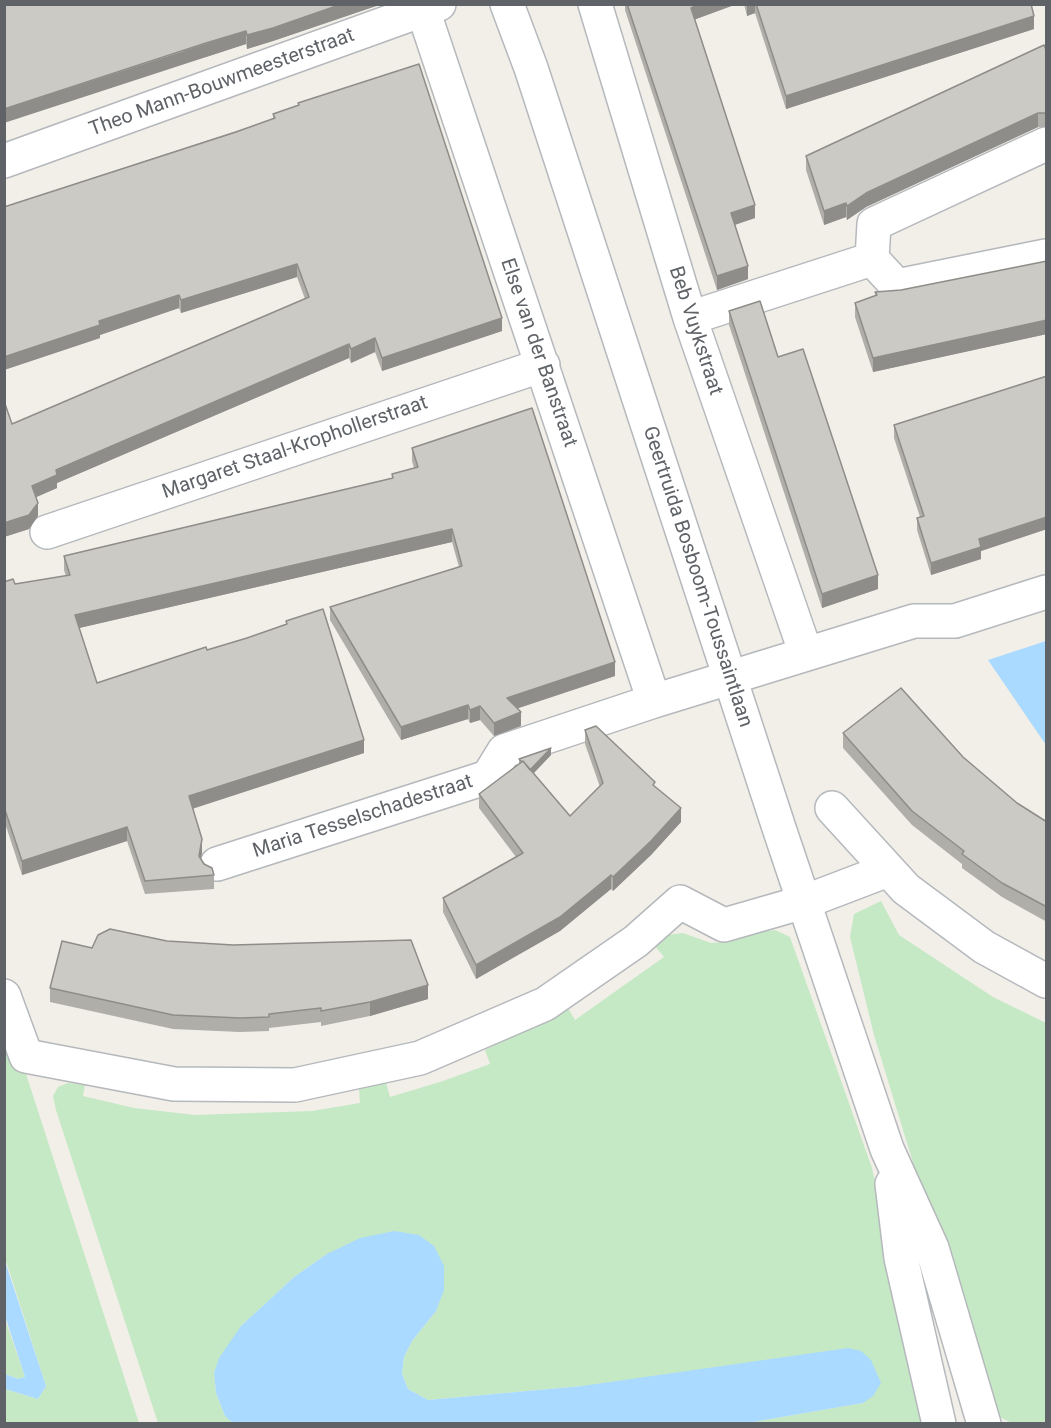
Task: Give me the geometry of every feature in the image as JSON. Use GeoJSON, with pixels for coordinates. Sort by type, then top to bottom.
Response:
{"type":"FeatureCollection","features":[{"type":"Feature","properties":{"kind":"street","name":"Geertruida Bosboom-Toussaintlaan"},"geometry":{"type":"LineString","coordinates":[[507,4],[535,79],[730,678],[887,1149],[932,1248],[984,1424]]}},
{"type":"Feature","properties":{"kind":"street","name":"Beb Vuykstraat"},"geometry":{"type":"LineString","coordinates":[[594,4],[690,318],[806,654]]}},
{"type":"Feature","properties":{"kind":"street","name":"Theo Mann-Bouwmeesterstraat"},"geometry":{"type":"LineString","coordinates":[[4,161],[428,7]]}},
{"type":"Feature","properties":{"kind":"street","name":"Else van der Banstraat"},"geometry":{"type":"LineString","coordinates":[[428,7],[654,701]]}},
{"type":"Feature","properties":{"kind":"street"},"geometry":{"type":"LineString","coordinates":[[1047,144],[874,224],[872,259],[897,286],[1047,256]]}},
{"type":"Feature","properties":{"kind":"street"},"geometry":{"type":"LineString","coordinates":[[690,318],[872,259]]}},
{"type":"Feature","properties":{"kind":"street","name":"Margaret Staal-Krophollerstraat"},"geometry":{"type":"LineString","coordinates":[[47,532],[543,365]]}},
{"type":"Feature","properties":{"kind":"street","name":"Maria Tesselschadestraat"},"geometry":{"type":"LineString","coordinates":[[217,864],[488,777],[504,751],[654,701],[914,621],[955,621],[1047,592]]}},
{"type":"Feature","properties":{"kind":"street"},"geometry":{"type":"LineString","coordinates":[[832,808],[906,889],[984,947],[1047,981]]}},
{"type":"Feature","properties":{"kind":"street"},"geometry":{"type":"LineString","coordinates":[[4,996],[26,1056],[174,1084],[295,1085],[420,1058],[545,1004],[636,942],[680,902],[724,925],[804,902],[888,870]]}},
{"type":"Feature","properties":{"kind":"street","name":"Geertruida Bosboom-Toussaintlaan"},"geometry":{"type":"LineString","coordinates":[[887,1149],[901,1258],[939,1424]]}},
{"type":"Feature","properties":{"kind":"green space"},"geometry":{"type":"Polygon","coordinates":[[[881,901],[899,935],[993,997],[1046,1023],[1046,1423],[1012,1423],[995,1415],[981,1385],[874,1035],[850,937],[854,914],[881,901]]]}},
{"type":"Feature","properties":{"kind":"green space"},"geometry":{"type":"Polygon","coordinates":[[[775,930],[790,937],[872,1168],[921,1392],[921,1423],[747,1423],[863,1403],[582,1386],[428,1400],[408,1389],[402,1374],[404,1357],[412,1341],[436,1311],[327,1254],[294,1277],[241,1326],[214,1373],[216,1393],[225,1416],[233,1423],[158,1423],[56,1110],[53,1096],[58,1087],[68,1083],[85,1085],[83,1096],[134,1108],[195,1115],[312,1111],[360,1103],[359,1089],[386,1083],[390,1097],[490,1064],[485,1050],[568,1008],[575,1020],[664,957],[655,946],[667,935],[683,933],[711,943],[730,942],[760,932],[775,930]]]}},
{"type":"Feature","properties":{"kind":"green space"},"geometry":{"type":"Polygon","coordinates":[[[5,1036],[15,1068],[26,1074],[139,1423],[5,1423],[4,1389],[38,1399],[46,1386],[5,1258],[5,1036]]]}},
{"type":"Feature","properties":{"kind":"green space"},"geometry":{"type":"Polygon","coordinates":[[[4,1316],[25,1377],[18,1379],[5,1374],[4,1316]]]}},
{"type":"Feature","properties":{"kind":"water"},"geometry":{"type":"Polygon","coordinates":[[[1046,641],[1046,745],[988,660],[1046,641]]]}},
{"type":"Feature","properties":{"kind":"water"},"geometry":{"type":"Polygon","coordinates":[[[394,1231],[419,1235],[434,1246],[444,1266],[444,1290],[436,1311],[412,1341],[404,1357],[402,1374],[408,1389],[428,1400],[582,1386],[848,1348],[861,1351],[871,1360],[881,1383],[873,1396],[863,1403],[747,1423],[233,1423],[225,1416],[216,1393],[214,1373],[219,1358],[241,1326],[294,1277],[327,1254],[360,1238],[394,1231]]]}},
{"type":"Feature","properties":{"kind":"water"},"geometry":{"type":"Polygon","coordinates":[[[4,1258],[46,1386],[38,1399],[5,1389],[5,1374],[18,1379],[25,1377],[5,1316],[4,1258]]]}},
{"type":"Feature","properties":{"kind":"building"},"geometry":{"type":"Polygon","coordinates":[[[4,4],[342,4],[273,28],[247,35],[246,31],[206,43],[4,109],[4,4]]]}},
{"type":"Feature","properties":{"kind":"building"},"geometry":{"type":"Polygon","coordinates":[[[627,4],[700,4],[691,8],[755,205],[731,213],[748,266],[717,276],[627,4]]]}},
{"type":"Feature","properties":{"kind":"building"},"geometry":{"type":"Polygon","coordinates":[[[756,4],[1031,4],[1034,16],[786,96],[756,4]]]}},
{"type":"Feature","properties":{"kind":"building"},"geometry":{"type":"Polygon","coordinates":[[[1044,45],[1047,52],[1047,113],[1038,113],[866,193],[847,206],[846,203],[824,211],[806,156],[1044,45]]]}},
{"type":"Feature","properties":{"kind":"building"},"geometry":{"type":"Polygon","coordinates":[[[419,64],[502,318],[382,358],[375,338],[351,349],[349,344],[56,470],[57,475],[32,486],[38,503],[29,515],[4,523],[4,401],[12,424],[309,297],[297,264],[181,300],[179,295],[99,321],[100,325],[4,357],[4,207],[236,132],[275,118],[273,114],[299,105],[298,103],[419,64]]]}},
{"type":"Feature","properties":{"kind":"building"},"geometry":{"type":"Polygon","coordinates":[[[1047,261],[1047,320],[873,358],[855,303],[877,295],[875,292],[901,290],[1047,261]]]}},
{"type":"Feature","properties":{"kind":"building"},"geometry":{"type":"Polygon","coordinates":[[[760,301],[778,357],[803,349],[878,575],[822,594],[729,311],[760,301]]]}},
{"type":"Feature","properties":{"kind":"building"},"geometry":{"type":"Polygon","coordinates":[[[1047,376],[1047,517],[979,539],[981,547],[931,563],[917,518],[924,516],[894,425],[1047,376]]]}},
{"type":"Feature","properties":{"kind":"building"},"geometry":{"type":"Polygon","coordinates":[[[532,408],[615,662],[507,698],[521,712],[494,723],[480,706],[470,710],[468,705],[401,727],[330,607],[462,566],[452,529],[75,615],[97,683],[206,647],[207,650],[247,638],[287,624],[286,621],[323,609],[364,740],[189,796],[202,839],[199,856],[204,864],[212,868],[214,875],[145,881],[127,827],[22,861],[4,807],[4,582],[13,579],[15,584],[70,575],[64,556],[393,478],[392,474],[418,467],[412,448],[532,408]]]}},
{"type":"Feature","properties":{"kind":"building"},"geometry":{"type":"Polygon","coordinates":[[[901,688],[963,757],[1017,803],[1047,822],[1047,907],[1002,883],[962,854],[964,851],[912,811],[843,733],[901,688]]]}},
{"type":"Feature","properties":{"kind":"building"},"geometry":{"type":"Polygon","coordinates":[[[596,726],[655,782],[653,785],[681,808],[613,877],[611,875],[560,917],[476,965],[443,898],[523,853],[479,794],[523,761],[570,816],[603,783],[585,730],[596,726]]]}},
{"type":"Feature","properties":{"kind":"building"},"geometry":{"type":"Polygon","coordinates":[[[551,748],[530,770],[519,759],[551,748]]]}},
{"type":"Feature","properties":{"kind":"building"},"geometry":{"type":"Polygon","coordinates":[[[110,929],[167,941],[233,945],[411,940],[428,985],[370,1002],[321,1011],[321,1008],[269,1014],[269,1017],[240,1018],[173,1015],[50,988],[62,941],[92,948],[98,935],[110,929]]]}}]}
